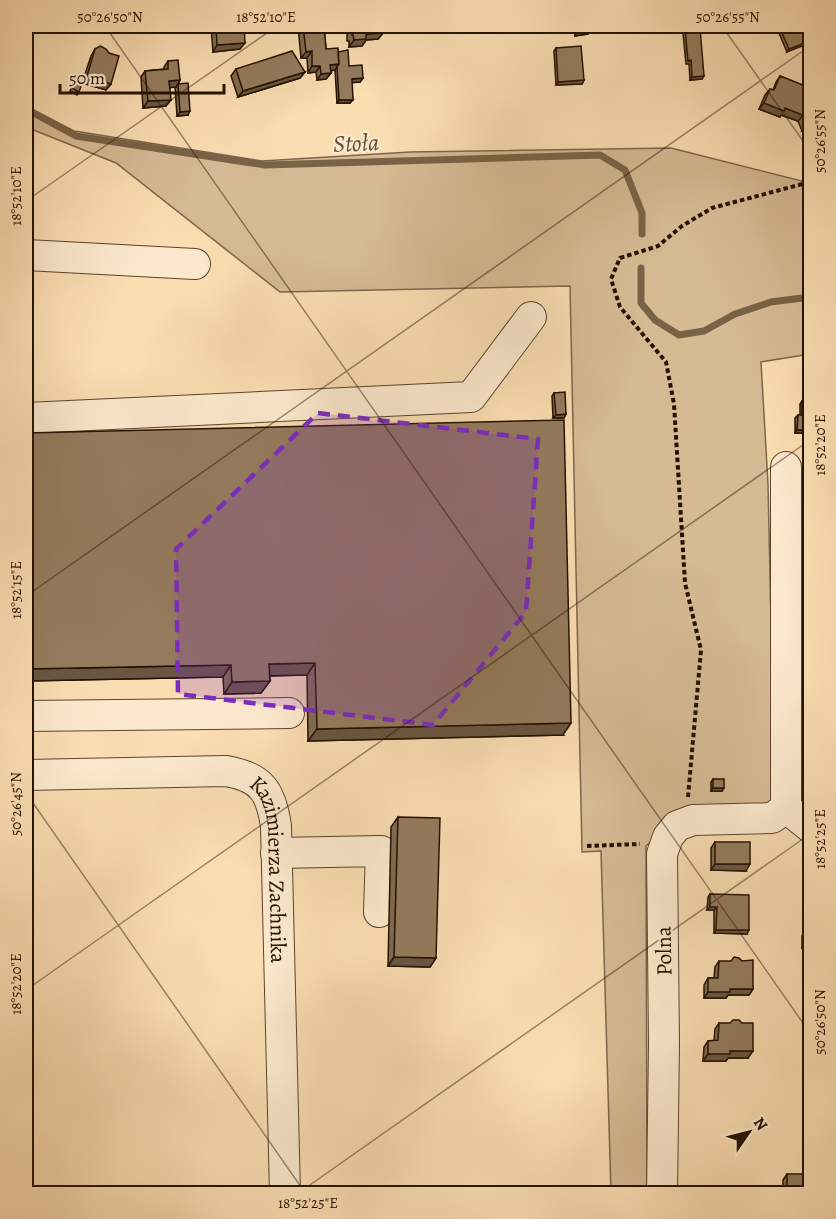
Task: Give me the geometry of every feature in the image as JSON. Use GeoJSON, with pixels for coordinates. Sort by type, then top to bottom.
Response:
{"type":"FeatureCollection","features":[{"type":"Feature","properties":{"kind":"street"},"geometry":{"type":"LineString","coordinates":[[26,255],[195,264]]}},
{"type":"Feature","properties":{"kind":"street"},"geometry":{"type":"LineString","coordinates":[[26,418],[471,397],[531,317]]}},
{"type":"Feature","properties":{"kind":"street"},"geometry":{"type":"LineString","coordinates":[[786,467],[786,808]]}},
{"type":"Feature","properties":{"kind":"street"},"geometry":{"type":"LineString","coordinates":[[26,716],[289,712]]}},
{"type":"Feature","properties":{"kind":"street","name":"Kazimierza Zachnika"},"geometry":{"type":"LineString","coordinates":[[26,775],[226,771],[244,774],[267,792],[276,826],[285,1194]]}},
{"type":"Feature","properties":{"kind":"street"},"geometry":{"type":"LineString","coordinates":[[665,844],[677,826],[693,820],[772,818],[786,808]]}},
{"type":"Feature","properties":{"kind":"street"},"geometry":{"type":"LineString","coordinates":[[786,808],[810,826]]}},
{"type":"Feature","properties":{"kind":"street","name":"Polna"},"geometry":{"type":"LineString","coordinates":[[662,1194],[664,1043],[662,854],[665,844]]}},
{"type":"Feature","properties":{"kind":"street"},"geometry":{"type":"LineString","coordinates":[[276,853],[381,851],[379,912]]}},
{"type":"Feature","properties":{"kind":"path"},"geometry":{"type":"LineString","coordinates":[[685,823],[701,650],[685,583],[674,404],[666,362],[620,307],[611,279],[620,258],[658,246],[682,226],[712,208],[810,182]]}},
{"type":"Feature","properties":{"kind":"path"},"geometry":{"type":"LineString","coordinates":[[587,846],[665,844]]}},
{"type":"Feature","properties":{"kind":"highlighted area"},"geometry":{"type":"Polygon","coordinates":[[[318,413],[538,439],[526,612],[433,725],[178,694],[176,549],[318,413]]]}},
{"type":"Feature","properties":{"kind":"shaded area"},"geometry":{"type":"Polygon","coordinates":[[[26,106],[74,131],[262,161],[410,152],[671,148],[810,183],[810,354],[761,362],[768,484],[775,809],[682,814],[646,846],[647,1193],[611,1193],[601,851],[582,852],[570,286],[280,292],[116,163],[26,127],[26,106]]]}},
{"type":"Feature","properties":{"kind":"building"},"geometry":{"type":"Polygon","coordinates":[[[216,26],[244,26],[245,43],[217,45],[216,26]]]}},
{"type":"Feature","properties":{"kind":"building"},"geometry":{"type":"Polygon","coordinates":[[[303,26],[324,26],[326,49],[338,48],[339,64],[330,65],[331,73],[321,74],[320,66],[312,66],[312,51],[306,52],[303,26]]]}},
{"type":"Feature","properties":{"kind":"building"},"geometry":{"type":"Polygon","coordinates":[[[351,26],[382,26],[383,33],[366,34],[366,39],[354,40],[351,26]]]}},
{"type":"Feature","properties":{"kind":"building"},"geometry":{"type":"Polygon","coordinates":[[[579,26],[592,26],[593,28],[579,29],[579,26]]]}},
{"type":"Feature","properties":{"kind":"building"},"geometry":{"type":"Polygon","coordinates":[[[779,26],[810,26],[810,41],[789,49],[779,26]]]}},
{"type":"Feature","properties":{"kind":"building"},"geometry":{"type":"Polygon","coordinates":[[[700,28],[704,76],[692,77],[685,29],[700,28]]]}},
{"type":"Feature","properties":{"kind":"building"},"geometry":{"type":"Polygon","coordinates":[[[100,46],[109,53],[119,56],[111,84],[87,76],[95,49],[100,46]]]}},
{"type":"Feature","properties":{"kind":"building"},"geometry":{"type":"Polygon","coordinates":[[[581,46],[584,80],[558,82],[556,48],[581,46]]]}},
{"type":"Feature","properties":{"kind":"building"},"geometry":{"type":"Polygon","coordinates":[[[348,50],[349,66],[362,65],[363,78],[352,79],[353,100],[339,100],[338,52],[348,50]]]}},
{"type":"Feature","properties":{"kind":"building"},"geometry":{"type":"Polygon","coordinates":[[[292,51],[305,72],[243,91],[236,69],[292,51]]]}},
{"type":"Feature","properties":{"kind":"building"},"geometry":{"type":"Polygon","coordinates":[[[178,60],[180,80],[169,81],[171,100],[148,101],[145,71],[168,69],[168,61],[178,60]]]}},
{"type":"Feature","properties":{"kind":"building"},"geometry":{"type":"Polygon","coordinates":[[[780,76],[810,88],[810,123],[806,125],[803,115],[764,103],[770,89],[774,90],[780,76]]]}},
{"type":"Feature","properties":{"kind":"building"},"geometry":{"type":"Polygon","coordinates":[[[74,82],[81,86],[79,92],[72,88],[74,82]]]}},
{"type":"Feature","properties":{"kind":"building"},"geometry":{"type":"Polygon","coordinates":[[[188,83],[190,111],[180,112],[178,84],[188,83]]]}},
{"type":"Feature","properties":{"kind":"building"},"geometry":{"type":"Polygon","coordinates":[[[565,392],[566,414],[556,415],[554,393],[565,392]]]}},
{"type":"Feature","properties":{"kind":"building"},"geometry":{"type":"Polygon","coordinates":[[[802,401],[808,401],[810,430],[797,430],[798,415],[802,415],[802,401]]]}},
{"type":"Feature","properties":{"kind":"building"},"geometry":{"type":"Polygon","coordinates":[[[564,420],[571,723],[317,729],[315,663],[269,664],[270,681],[232,682],[231,665],[26,669],[26,433],[564,420]]]}},
{"type":"Feature","properties":{"kind":"building"},"geometry":{"type":"Polygon","coordinates":[[[810,656],[810,688],[809,688],[810,656]]]}},
{"type":"Feature","properties":{"kind":"building"},"geometry":{"type":"Polygon","coordinates":[[[808,756],[810,756],[810,783],[808,783],[808,756]]]}},
{"type":"Feature","properties":{"kind":"building"},"geometry":{"type":"Polygon","coordinates":[[[713,779],[724,779],[724,788],[713,788],[713,779]]]}},
{"type":"Feature","properties":{"kind":"building"},"geometry":{"type":"Polygon","coordinates":[[[398,817],[440,818],[436,958],[394,957],[398,817]]]}},
{"type":"Feature","properties":{"kind":"building"},"geometry":{"type":"Polygon","coordinates":[[[715,842],[750,842],[750,864],[715,864],[715,842]]]}},
{"type":"Feature","properties":{"kind":"building"},"geometry":{"type":"Polygon","coordinates":[[[710,894],[749,895],[749,930],[716,930],[717,907],[710,907],[710,894]]]}},
{"type":"Feature","properties":{"kind":"building"},"geometry":{"type":"Polygon","coordinates":[[[804,933],[810,933],[810,945],[804,945],[804,933]]]}},
{"type":"Feature","properties":{"kind":"building"},"geometry":{"type":"Polygon","coordinates":[[[734,957],[742,961],[753,960],[753,989],[708,992],[708,978],[718,978],[719,961],[731,961],[734,957]]]}},
{"type":"Feature","properties":{"kind":"building"},"geometry":{"type":"Polygon","coordinates":[[[733,1020],[753,1023],[753,1051],[708,1054],[708,1041],[718,1040],[719,1023],[730,1023],[733,1020]]]}},
{"type":"Feature","properties":{"kind":"building"},"geometry":{"type":"Polygon","coordinates":[[[787,1174],[810,1174],[810,1194],[797,1194],[797,1187],[787,1187],[787,1174]]]}},
{"type":"Feature","properties":{"kind":"waterway","name":"Stoła"},"geometry":{"type":"LineString","coordinates":[[26,109],[76,136],[265,165],[600,155],[625,170],[642,213],[642,234]]}},
{"type":"Feature","properties":{"kind":"waterway","name":"Stoła"},"geometry":{"type":"LineString","coordinates":[[641,268],[641,303],[655,320],[679,335],[704,331],[735,314],[771,302],[810,297]]}}]}
